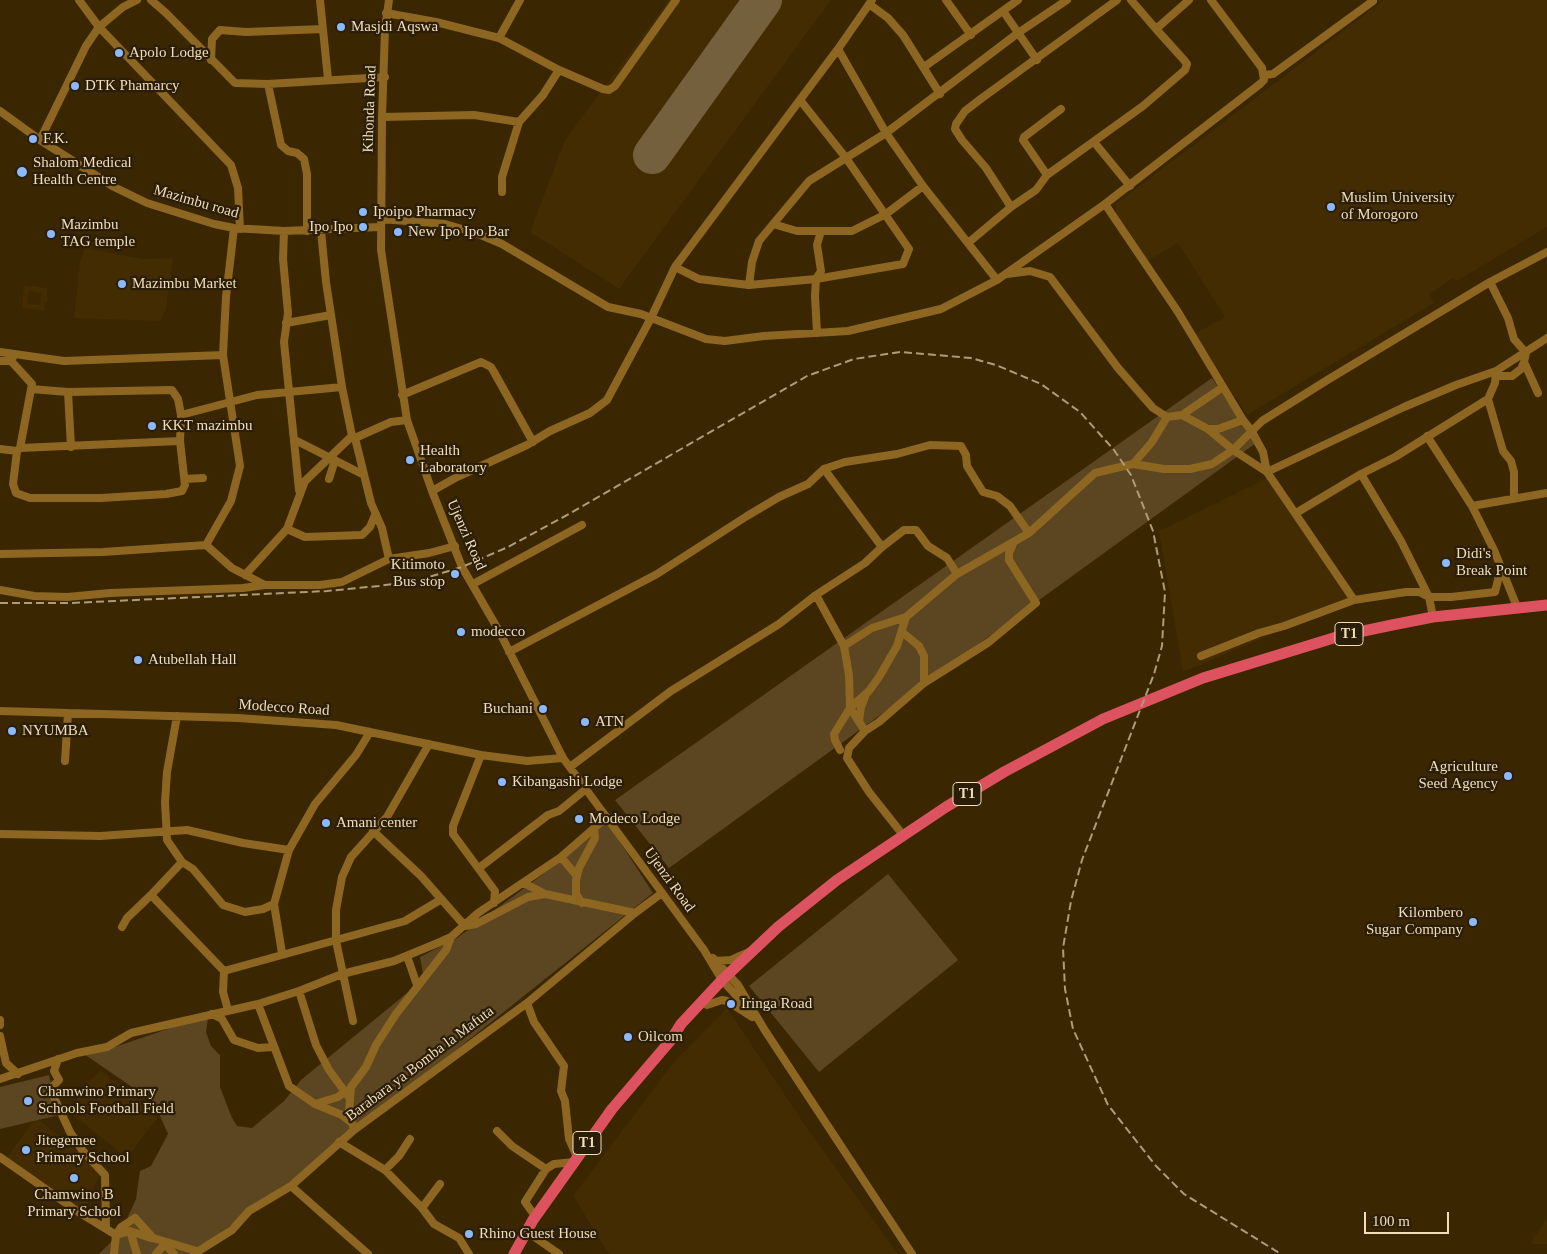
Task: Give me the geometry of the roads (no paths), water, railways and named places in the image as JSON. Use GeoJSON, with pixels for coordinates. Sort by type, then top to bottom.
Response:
{"type":"FeatureCollection","features":[{"type":"Feature","properties":{"kind":"highway","name":"T1"},"geometry":{"type":"LineString","coordinates":[[671,1040],[679,1035],[707,1005],[754,950],[778,927],[811,903],[837,880],[1004,772],[1103,719],[1157,696],[1250,663],[1331,639],[1433,617],[1547,605]]}},
{"type":"Feature","properties":{"kind":"highway","name":"T1"},"geometry":{"type":"LineString","coordinates":[[514,1254],[535,1216],[575,1159],[622,1096],[671,1040],[681,1024],[800,917],[811,903]]}},
{"type":"Feature","properties":{"kind":"street"},"geometry":{"type":"LineString","coordinates":[[79,0],[99,27],[231,166],[238,188],[237,229],[226,297],[223,355],[240,466],[230,502],[206,545]]}},
{"type":"Feature","properties":{"kind":"street"},"geometry":{"type":"LineString","coordinates":[[40,140],[86,46],[99,27],[123,7],[137,0]]}},
{"type":"Feature","properties":{"kind":"street"},"geometry":{"type":"LineString","coordinates":[[151,0],[235,83],[268,84],[385,77]]}},
{"type":"Feature","properties":{"kind":"street"},"geometry":{"type":"LineString","coordinates":[[320,0],[328,79]]}},
{"type":"Feature","properties":{"kind":"street","name":"Kihonda Road"},"geometry":{"type":"LineString","coordinates":[[381,223],[382,117],[386,14],[389,0]]}},
{"type":"Feature","properties":{"kind":"street"},"geometry":{"type":"LineString","coordinates":[[499,38],[520,0]]}},
{"type":"Feature","properties":{"kind":"street"},"geometry":{"type":"LineString","coordinates":[[386,14],[436,22],[499,38],[559,70],[603,90],[612,89],[676,0]]}},
{"type":"Feature","properties":{"kind":"street"},"geometry":{"type":"LineString","coordinates":[[946,0],[971,35]]}},
{"type":"Feature","properties":{"kind":"street"},"geometry":{"type":"LineString","coordinates":[[924,67],[1018,0]]}},
{"type":"Feature","properties":{"kind":"street"},"geometry":{"type":"LineString","coordinates":[[749,285],[752,262],[759,241],[809,181],[886,134],[1018,33],[1067,0]]}},
{"type":"Feature","properties":{"kind":"street"},"geometry":{"type":"LineString","coordinates":[[1011,206],[986,168],[962,140],[955,129],[956,124],[965,111],[1117,0]]}},
{"type":"Feature","properties":{"kind":"street"},"geometry":{"type":"LineString","coordinates":[[968,243],[1011,206],[1036,190],[1047,175],[1143,106],[1187,67],[1184,60],[1131,0]]}},
{"type":"Feature","properties":{"kind":"street"},"geometry":{"type":"LineString","coordinates":[[1156,29],[1189,0]]}},
{"type":"Feature","properties":{"kind":"street"},"geometry":{"type":"LineString","coordinates":[[1211,0],[1262,68],[1264,75],[1273,74],[1373,2]]}},
{"type":"Feature","properties":{"kind":"street"},"geometry":{"type":"LineString","coordinates":[[432,491],[590,413],[607,400],[651,318],[675,267],[838,49],[870,2],[898,29],[940,94]]}},
{"type":"Feature","properties":{"kind":"street"},"geometry":{"type":"LineString","coordinates":[[1003,11],[1037,60]]}},
{"type":"Feature","properties":{"kind":"street"},"geometry":{"type":"LineString","coordinates":[[211,60],[212,38],[220,30],[246,32],[323,29]]}},
{"type":"Feature","properties":{"kind":"street"},"geometry":{"type":"LineString","coordinates":[[838,49],[886,134],[923,186],[997,280]]}},
{"type":"Feature","properties":{"kind":"street"},"geometry":{"type":"LineString","coordinates":[[502,192],[502,177],[519,122],[543,95],[559,70]]}},
{"type":"Feature","properties":{"kind":"street","name":"Mazimbu road"},"geometry":{"type":"LineString","coordinates":[[0,111],[40,140],[106,182],[147,203],[237,229],[321,231],[381,223],[446,224],[476,233],[502,244],[608,308],[651,318],[706,339],[725,341],[764,336],[848,331],[942,309],[997,280],[1130,186],[1260,84],[1264,75]]}},
{"type":"Feature","properties":{"kind":"street"},"geometry":{"type":"LineString","coordinates":[[268,84],[282,145],[288,151],[297,152],[304,159],[307,174],[307,231]]}},
{"type":"Feature","properties":{"kind":"street"},"geometry":{"type":"LineString","coordinates":[[675,267],[700,279],[749,285],[816,280],[904,264],[909,249],[846,158],[800,100]]}},
{"type":"Feature","properties":{"kind":"street"},"geometry":{"type":"LineString","coordinates":[[1047,175],[1023,140],[1024,136],[1061,109]]}},
{"type":"Feature","properties":{"kind":"street"},"geometry":{"type":"LineString","coordinates":[[382,117],[474,115],[519,122]]}},
{"type":"Feature","properties":{"kind":"street"},"geometry":{"type":"LineString","coordinates":[[1094,142],[1130,186]]}},
{"type":"Feature","properties":{"kind":"street"},"geometry":{"type":"LineString","coordinates":[[772,224],[797,231],[852,231],[886,214],[923,186]]}},
{"type":"Feature","properties":{"kind":"street"},"geometry":{"type":"LineString","coordinates":[[1105,204],[1178,312],[1243,420],[1251,430],[1263,452],[1266,472]]}},
{"type":"Feature","properties":{"kind":"street","name":"Ujenzi Road"},"geometry":{"type":"LineString","coordinates":[[381,223],[381,250],[407,420],[462,567],[509,652],[563,758],[662,894],[756,1017],[912,1254]]}},
{"type":"Feature","properties":{"kind":"street"},"geometry":{"type":"LineString","coordinates":[[284,231],[283,259],[288,313],[284,342],[291,392],[299,497]]}},
{"type":"Feature","properties":{"kind":"street"},"geometry":{"type":"LineString","coordinates":[[321,231],[342,386],[353,437],[375,515],[382,528],[389,559]]}},
{"type":"Feature","properties":{"kind":"street"},"geometry":{"type":"LineString","coordinates":[[818,333],[815,296],[816,280],[821,271],[817,245],[821,231]]}},
{"type":"Feature","properties":{"kind":"street"},"geometry":{"type":"LineString","coordinates":[[844,646],[872,628],[906,617],[957,574],[1029,533],[1095,473],[1132,464],[1143,467],[1190,469],[1212,464],[1233,450],[1251,430],[1329,379],[1490,282],[1547,252]]}},
{"type":"Feature","properties":{"kind":"street"},"geometry":{"type":"LineString","coordinates":[[820,264],[833,276]]}},
{"type":"Feature","properties":{"kind":"street"},"geometry":{"type":"LineString","coordinates":[[1005,274],[1030,270],[1050,277],[1118,368],[1153,408],[1167,417],[1182,415],[1223,387]]}},
{"type":"Feature","properties":{"kind":"street"},"geometry":{"type":"LineString","coordinates":[[1490,282],[1508,318],[1514,339],[1526,353]]}},
{"type":"Feature","properties":{"kind":"street"},"geometry":{"type":"LineString","coordinates":[[286,323],[331,315]]}},
{"type":"Feature","properties":{"kind":"street"},"geometry":{"type":"LineString","coordinates":[[1266,472],[1404,407],[1456,385],[1496,374],[1547,338]]}},
{"type":"Feature","properties":{"kind":"street"},"geometry":{"type":"LineString","coordinates":[[1534,347],[1547,342]]}},
{"type":"Feature","properties":{"kind":"street"},"geometry":{"type":"LineString","coordinates":[[0,352],[12,358],[32,381],[13,484],[16,493],[30,498],[101,498],[166,494],[182,491],[186,479],[180,441],[180,415],[176,394],[172,390],[68,392],[31,389]]}},
{"type":"Feature","properties":{"kind":"street"},"geometry":{"type":"LineString","coordinates":[[1496,374],[1512,376],[1521,369],[1526,353]]}},
{"type":"Feature","properties":{"kind":"street"},"geometry":{"type":"LineString","coordinates":[[0,361],[12,358],[64,361],[223,355]]}},
{"type":"Feature","properties":{"kind":"street"},"geometry":{"type":"LineString","coordinates":[[402,395],[482,362],[491,367],[533,442]]}},
{"type":"Feature","properties":{"kind":"street"},"geometry":{"type":"LineString","coordinates":[[1524,362],[1538,393]]}},
{"type":"Feature","properties":{"kind":"street"},"geometry":{"type":"LineString","coordinates":[[1496,374],[1488,399],[1503,451],[1511,461],[1514,472],[1514,498]]}},
{"type":"Feature","properties":{"kind":"street"},"geometry":{"type":"LineString","coordinates":[[180,415],[257,395],[342,386]]}},
{"type":"Feature","properties":{"kind":"street"},"geometry":{"type":"LineString","coordinates":[[68,392],[71,447]]}},
{"type":"Feature","properties":{"kind":"street"},"geometry":{"type":"LineString","coordinates":[[1296,513],[1361,474],[1395,457],[1488,399]]}},
{"type":"Feature","properties":{"kind":"street"},"geometry":{"type":"LineString","coordinates":[[1182,415],[1208,429],[1233,450],[1266,472],[1354,600]]}},
{"type":"Feature","properties":{"kind":"street"},"geometry":{"type":"LineString","coordinates":[[1132,464],[1152,442],[1167,417]]}},
{"type":"Feature","properties":{"kind":"street"},"geometry":{"type":"LineString","coordinates":[[245,575],[287,529],[305,481],[353,437],[391,422],[407,420]]}},
{"type":"Feature","properties":{"kind":"street"},"geometry":{"type":"LineString","coordinates":[[1208,429],[1218,429],[1243,420]]}},
{"type":"Feature","properties":{"kind":"street"},"geometry":{"type":"LineString","coordinates":[[1427,436],[1472,506],[1517,607]]}},
{"type":"Feature","properties":{"kind":"street"},"geometry":{"type":"LineString","coordinates":[[295,440],[364,475]]}},
{"type":"Feature","properties":{"kind":"street"},"geometry":{"type":"LineString","coordinates":[[0,449],[19,450],[180,441]]}},
{"type":"Feature","properties":{"kind":"street"},"geometry":{"type":"LineString","coordinates":[[509,652],[657,574],[771,502],[808,484],[824,469],[845,462],[897,454],[930,445],[961,446],[966,455],[967,466],[983,492],[997,496],[1010,506],[1029,533]]}},
{"type":"Feature","properties":{"kind":"street"},"geometry":{"type":"LineString","coordinates":[[329,479],[331,459]]}},
{"type":"Feature","properties":{"kind":"street"},"geometry":{"type":"LineString","coordinates":[[824,469],[882,547]]}},
{"type":"Feature","properties":{"kind":"street"},"geometry":{"type":"LineString","coordinates":[[1361,474],[1401,541],[1429,597],[1433,617]]}},
{"type":"Feature","properties":{"kind":"street"},"geometry":{"type":"LineString","coordinates":[[186,479],[203,478]]}},
{"type":"Feature","properties":{"kind":"street"},"geometry":{"type":"LineString","coordinates":[[1472,506],[1547,493]]}},
{"type":"Feature","properties":{"kind":"street"},"geometry":{"type":"LineString","coordinates":[[287,529],[306,537],[362,535],[370,527],[375,515]]}},
{"type":"Feature","properties":{"kind":"street"},"geometry":{"type":"LineString","coordinates":[[473,584],[582,525]]}},
{"type":"Feature","properties":{"kind":"street"},"geometry":{"type":"LineString","coordinates":[[570,767],[671,690],[779,624],[816,595],[865,563],[904,530],[916,530],[928,546],[947,558],[957,574]]}},
{"type":"Feature","properties":{"kind":"street"},"geometry":{"type":"LineString","coordinates":[[904,835],[869,792],[847,758],[849,748],[865,731],[879,722],[924,683],[989,642],[1036,603],[1009,560],[1009,553],[1013,543]]}},
{"type":"Feature","properties":{"kind":"street"},"geometry":{"type":"LineString","coordinates":[[0,554],[102,552],[206,545],[232,568],[265,584]]}},
{"type":"Feature","properties":{"kind":"street"},"geometry":{"type":"LineString","coordinates":[[0,590],[34,596],[67,597],[110,593],[243,588],[265,584],[342,582],[389,559],[429,553],[455,546]]}},
{"type":"Feature","properties":{"kind":"street"},"geometry":{"type":"LineString","coordinates":[[995,554],[1009,560]]}},
{"type":"Feature","properties":{"kind":"street"},"geometry":{"type":"LineString","coordinates":[[1201,656],[1259,633],[1284,626],[1354,600],[1406,592],[1419,592],[1429,597],[1451,597],[1495,592],[1501,568]]}},
{"type":"Feature","properties":{"kind":"street"},"geometry":{"type":"LineString","coordinates":[[816,595],[844,646],[849,675],[850,708],[865,731]]}},
{"type":"Feature","properties":{"kind":"street"},"geometry":{"type":"LineString","coordinates":[[840,750],[834,740],[834,734],[850,708],[867,692],[888,662],[902,632],[906,617]]}},
{"type":"Feature","properties":{"kind":"street"},"geometry":{"type":"LineString","coordinates":[[902,632],[919,646],[924,656],[924,683]]}},
{"type":"Feature","properties":{"kind":"street"},"geometry":{"type":"LineString","coordinates":[[859,721],[861,707],[867,692]]}},
{"type":"Feature","properties":{"kind":"street","name":"Modecco Road"},"geometry":{"type":"LineString","coordinates":[[0,711],[238,718],[336,725],[481,755],[527,761],[563,758]]}},
{"type":"Feature","properties":{"kind":"street"},"geometry":{"type":"LineString","coordinates":[[65,761],[68,713]]}},
{"type":"Feature","properties":{"kind":"street"},"geometry":{"type":"LineString","coordinates":[[177,716],[167,772],[166,833],[170,846],[182,862],[193,869],[223,905],[245,912],[263,909],[274,904]]}},
{"type":"Feature","properties":{"kind":"street"},"geometry":{"type":"LineString","coordinates":[[282,953],[274,904],[289,850],[316,804],[356,754],[370,732]]}},
{"type":"Feature","properties":{"kind":"street"},"geometry":{"type":"LineString","coordinates":[[352,1021],[336,941],[336,910],[342,877],[351,857],[387,817],[429,744]]}},
{"type":"Feature","properties":{"kind":"street"},"geometry":{"type":"LineString","coordinates":[[481,755],[453,826],[453,834],[495,891],[505,896]]}},
{"type":"Feature","properties":{"kind":"street"},"geometry":{"type":"LineString","coordinates":[[479,868],[548,815],[559,811],[586,790]]}},
{"type":"Feature","properties":{"kind":"street"},"geometry":{"type":"LineString","coordinates":[[0,1079],[58,1059],[106,1047],[131,1032],[258,1004],[342,974],[394,961],[451,937],[478,913],[561,857],[606,817]]}},
{"type":"Feature","properties":{"kind":"street"},"geometry":{"type":"LineString","coordinates":[[582,903],[576,894],[576,875],[595,838],[594,828]]}},
{"type":"Feature","properties":{"kind":"street"},"geometry":{"type":"LineString","coordinates":[[0,834],[100,836],[166,833],[187,830],[243,843],[289,850]]}},
{"type":"Feature","properties":{"kind":"street"},"geometry":{"type":"LineString","coordinates":[[373,831],[421,876],[464,926]]}},
{"type":"Feature","properties":{"kind":"street"},"geometry":{"type":"LineString","coordinates":[[561,857],[576,875]]}},
{"type":"Feature","properties":{"kind":"street"},"geometry":{"type":"LineString","coordinates":[[122,927],[127,918],[182,862]]}},
{"type":"Feature","properties":{"kind":"street"},"geometry":{"type":"LineString","coordinates":[[524,883],[544,894],[635,913]]}},
{"type":"Feature","properties":{"kind":"street"},"geometry":{"type":"LineString","coordinates":[[494,903],[495,891]]}},
{"type":"Feature","properties":{"kind":"street"},"geometry":{"type":"LineString","coordinates":[[464,926],[476,924],[528,897],[544,894]]}},
{"type":"Feature","properties":{"kind":"street","name":"Barabara ya Bomba la Mafuta"},"geometry":{"type":"LineString","coordinates":[[196,1253],[207,1248],[232,1230],[249,1211],[290,1186],[339,1142],[352,1126],[527,1003],[635,913],[662,894]]}},
{"type":"Feature","properties":{"kind":"street"},"geometry":{"type":"LineString","coordinates":[[151,895],[224,971],[223,992],[228,1010]]}},
{"type":"Feature","properties":{"kind":"street"},"geometry":{"type":"LineString","coordinates":[[224,971],[282,953],[336,941],[405,921],[440,900]]}},
{"type":"Feature","properties":{"kind":"street"},"geometry":{"type":"LineString","coordinates":[[315,1104],[333,1100],[347,1094],[350,1087],[366,1067],[383,1033],[446,950],[451,937]]}},
{"type":"Feature","properties":{"kind":"street","name":"Ujenzi Road"},"geometry":{"type":"LineString","coordinates":[[704,950],[715,961],[728,980]]}},
{"type":"Feature","properties":{"kind":"street"},"geometry":{"type":"LineString","coordinates":[[715,961],[731,960],[754,950]]}},
{"type":"Feature","properties":{"kind":"street"},"geometry":{"type":"LineString","coordinates":[[407,956],[418,985]]}},
{"type":"Feature","properties":{"kind":"street"},"geometry":{"type":"LineString","coordinates":[[298,991],[316,1045],[329,1070],[347,1094],[352,1126]]}},
{"type":"Feature","properties":{"kind":"street"},"geometry":{"type":"LineString","coordinates":[[707,1005],[722,1000],[727,1001],[751,1017],[764,1029]]}},
{"type":"Feature","properties":{"kind":"street"},"geometry":{"type":"LineString","coordinates":[[527,1003],[534,1022],[564,1066],[561,1091],[565,1101],[568,1139],[575,1159],[554,1164],[546,1169],[525,1202],[535,1216]]}},
{"type":"Feature","properties":{"kind":"street"},"geometry":{"type":"LineString","coordinates":[[258,1004],[289,1086],[315,1104],[342,1115],[352,1126]]}},
{"type":"Feature","properties":{"kind":"street"},"geometry":{"type":"LineString","coordinates":[[212,1014],[222,1019],[234,1040],[258,1048],[273,1047]]}},
{"type":"Feature","properties":{"kind":"street"},"geometry":{"type":"LineString","coordinates":[[0,1020],[0,1025]]}},
{"type":"Feature","properties":{"kind":"street"},"geometry":{"type":"LineString","coordinates":[[0,1036],[6,1063],[18,1074]]}},
{"type":"Feature","properties":{"kind":"street"},"geometry":{"type":"LineString","coordinates":[[58,1059],[54,1071],[59,1080],[52,1088],[52,1093],[70,1132],[82,1150],[105,1174],[106,1228]]}},
{"type":"Feature","properties":{"kind":"street"},"geometry":{"type":"LineString","coordinates":[[497,1131],[512,1146],[546,1169]]}},
{"type":"Feature","properties":{"kind":"street"},"geometry":{"type":"LineString","coordinates":[[385,1170],[399,1156],[410,1139]]}},
{"type":"Feature","properties":{"kind":"street"},"geometry":{"type":"LineString","coordinates":[[339,1142],[385,1170],[422,1208],[434,1224],[459,1238],[469,1254]]}},
{"type":"Feature","properties":{"kind":"street"},"geometry":{"type":"LineString","coordinates":[[0,1157],[77,1211],[106,1228],[116,1239],[114,1254]]}},
{"type":"Feature","properties":{"kind":"street"},"geometry":{"type":"LineString","coordinates":[[422,1208],[440,1184]]}},
{"type":"Feature","properties":{"kind":"street"},"geometry":{"type":"LineString","coordinates":[[290,1186],[368,1254]]}},
{"type":"Feature","properties":{"kind":"street"},"geometry":{"type":"LineString","coordinates":[[107,1254],[121,1227],[135,1218],[174,1254]]}},
{"type":"Feature","properties":{"kind":"street"},"geometry":{"type":"LineString","coordinates":[[116,1239],[130,1231],[196,1253]]}},
{"type":"Feature","properties":{"kind":"street"},"geometry":{"type":"LineString","coordinates":[[130,1231],[137,1254]]}},
{"type":"Feature","properties":{"kind":"street"},"geometry":{"type":"LineString","coordinates":[[526,1231],[559,1254]]}},
{"type":"Feature","properties":{"kind":"street"},"geometry":{"type":"LineString","coordinates":[[156,1254],[160,1241]]}},
{"type":"Feature","properties":{"kind":"railway"},"geometry":{"type":"LineString","coordinates":[[0,603],[71,603],[327,591],[419,580],[462,567],[508,547],[569,514],[807,376],[854,359],[900,352],[971,358],[996,365],[1041,384],[1080,412],[1114,450],[1131,475],[1153,531],[1165,592],[1162,646],[1154,674],[1082,860],[1071,901],[1063,948],[1065,989],[1073,1029],[1108,1105],[1156,1166],[1184,1194],[1281,1254]]}},
{"type":"Feature","properties":{"kind":"place","name":"Masjdi Aqswa"},"geometry":{"type":"Point","coordinates":[341,27]}},
{"type":"Feature","properties":{"kind":"place","name":"Apolo Lodge"},"geometry":{"type":"Point","coordinates":[119,53]}},
{"type":"Feature","properties":{"kind":"place","name":"DTK Phamarcy"},"geometry":{"type":"Point","coordinates":[75,86]}},
{"type":"Feature","properties":{"kind":"place","name":"F.K."},"geometry":{"type":"Point","coordinates":[33,139]}},
{"type":"Feature","properties":{"kind":"place","name":"Shalom Medical Health Centre"},"geometry":{"type":"Point","coordinates":[22,172]}},
{"type":"Feature","properties":{"kind":"place","name":"Muslim University of Morogoro"},"geometry":{"type":"Point","coordinates":[1331,207]}},
{"type":"Feature","properties":{"kind":"place","name":"Ipoipo Pharmacy"},"geometry":{"type":"Point","coordinates":[363,212]}},
{"type":"Feature","properties":{"kind":"place","name":"Ipo Ipo"},"geometry":{"type":"Point","coordinates":[363,227]}},
{"type":"Feature","properties":{"kind":"place","name":"New Ipo Ipo Bar"},"geometry":{"type":"Point","coordinates":[398,232]}},
{"type":"Feature","properties":{"kind":"place","name":"Mazimbu TAG temple"},"geometry":{"type":"Point","coordinates":[51,234]}},
{"type":"Feature","properties":{"kind":"place","name":"Mazimbu Market"},"geometry":{"type":"Point","coordinates":[122,284]}},
{"type":"Feature","properties":{"kind":"place","name":"KKT mazimbu"},"geometry":{"type":"Point","coordinates":[152,426]}},
{"type":"Feature","properties":{"kind":"place","name":"Health Laboratory"},"geometry":{"type":"Point","coordinates":[410,460]}},
{"type":"Feature","properties":{"kind":"place","name":"Didi's Break Point"},"geometry":{"type":"Point","coordinates":[1446,563]}},
{"type":"Feature","properties":{"kind":"place","name":"Kitimoto Bus stop"},"geometry":{"type":"Point","coordinates":[455,574]}},
{"type":"Feature","properties":{"kind":"place","name":"modecco"},"geometry":{"type":"Point","coordinates":[461,632]}},
{"type":"Feature","properties":{"kind":"place","name":"Atubellah Hall"},"geometry":{"type":"Point","coordinates":[138,660]}},
{"type":"Feature","properties":{"kind":"place","name":"Buchani"},"geometry":{"type":"Point","coordinates":[543,709]}},
{"type":"Feature","properties":{"kind":"place","name":"ATN"},"geometry":{"type":"Point","coordinates":[585,722]}},
{"type":"Feature","properties":{"kind":"place","name":"NYUMBA"},"geometry":{"type":"Point","coordinates":[12,731]}},
{"type":"Feature","properties":{"kind":"place","name":"Agriculture Seed Agency"},"geometry":{"type":"Point","coordinates":[1508,776]}},
{"type":"Feature","properties":{"kind":"place","name":"Kibangashi Lodge"},"geometry":{"type":"Point","coordinates":[502,782]}},
{"type":"Feature","properties":{"kind":"place","name":"Modeco Lodge"},"geometry":{"type":"Point","coordinates":[579,819]}},
{"type":"Feature","properties":{"kind":"place","name":"Amani center"},"geometry":{"type":"Point","coordinates":[326,823]}},
{"type":"Feature","properties":{"kind":"place","name":"Kilombero Sugar Company"},"geometry":{"type":"Point","coordinates":[1473,922]}},
{"type":"Feature","properties":{"kind":"place","name":"Iringa Road"},"geometry":{"type":"Point","coordinates":[731,1004]}},
{"type":"Feature","properties":{"kind":"place","name":"Oilcom"},"geometry":{"type":"Point","coordinates":[628,1037]}},
{"type":"Feature","properties":{"kind":"place","name":"Chamwino Primary Schools Football Field"},"geometry":{"type":"Point","coordinates":[28,1101]}},
{"type":"Feature","properties":{"kind":"place","name":"Jitegemee Primary School"},"geometry":{"type":"Point","coordinates":[26,1150]}},
{"type":"Feature","properties":{"kind":"place","name":"Chamwino B Primary School"},"geometry":{"type":"Point","coordinates":[74,1178]}},
{"type":"Feature","properties":{"kind":"place","name":"Rhino Guest House"},"geometry":{"type":"Point","coordinates":[469,1234]}}]}
